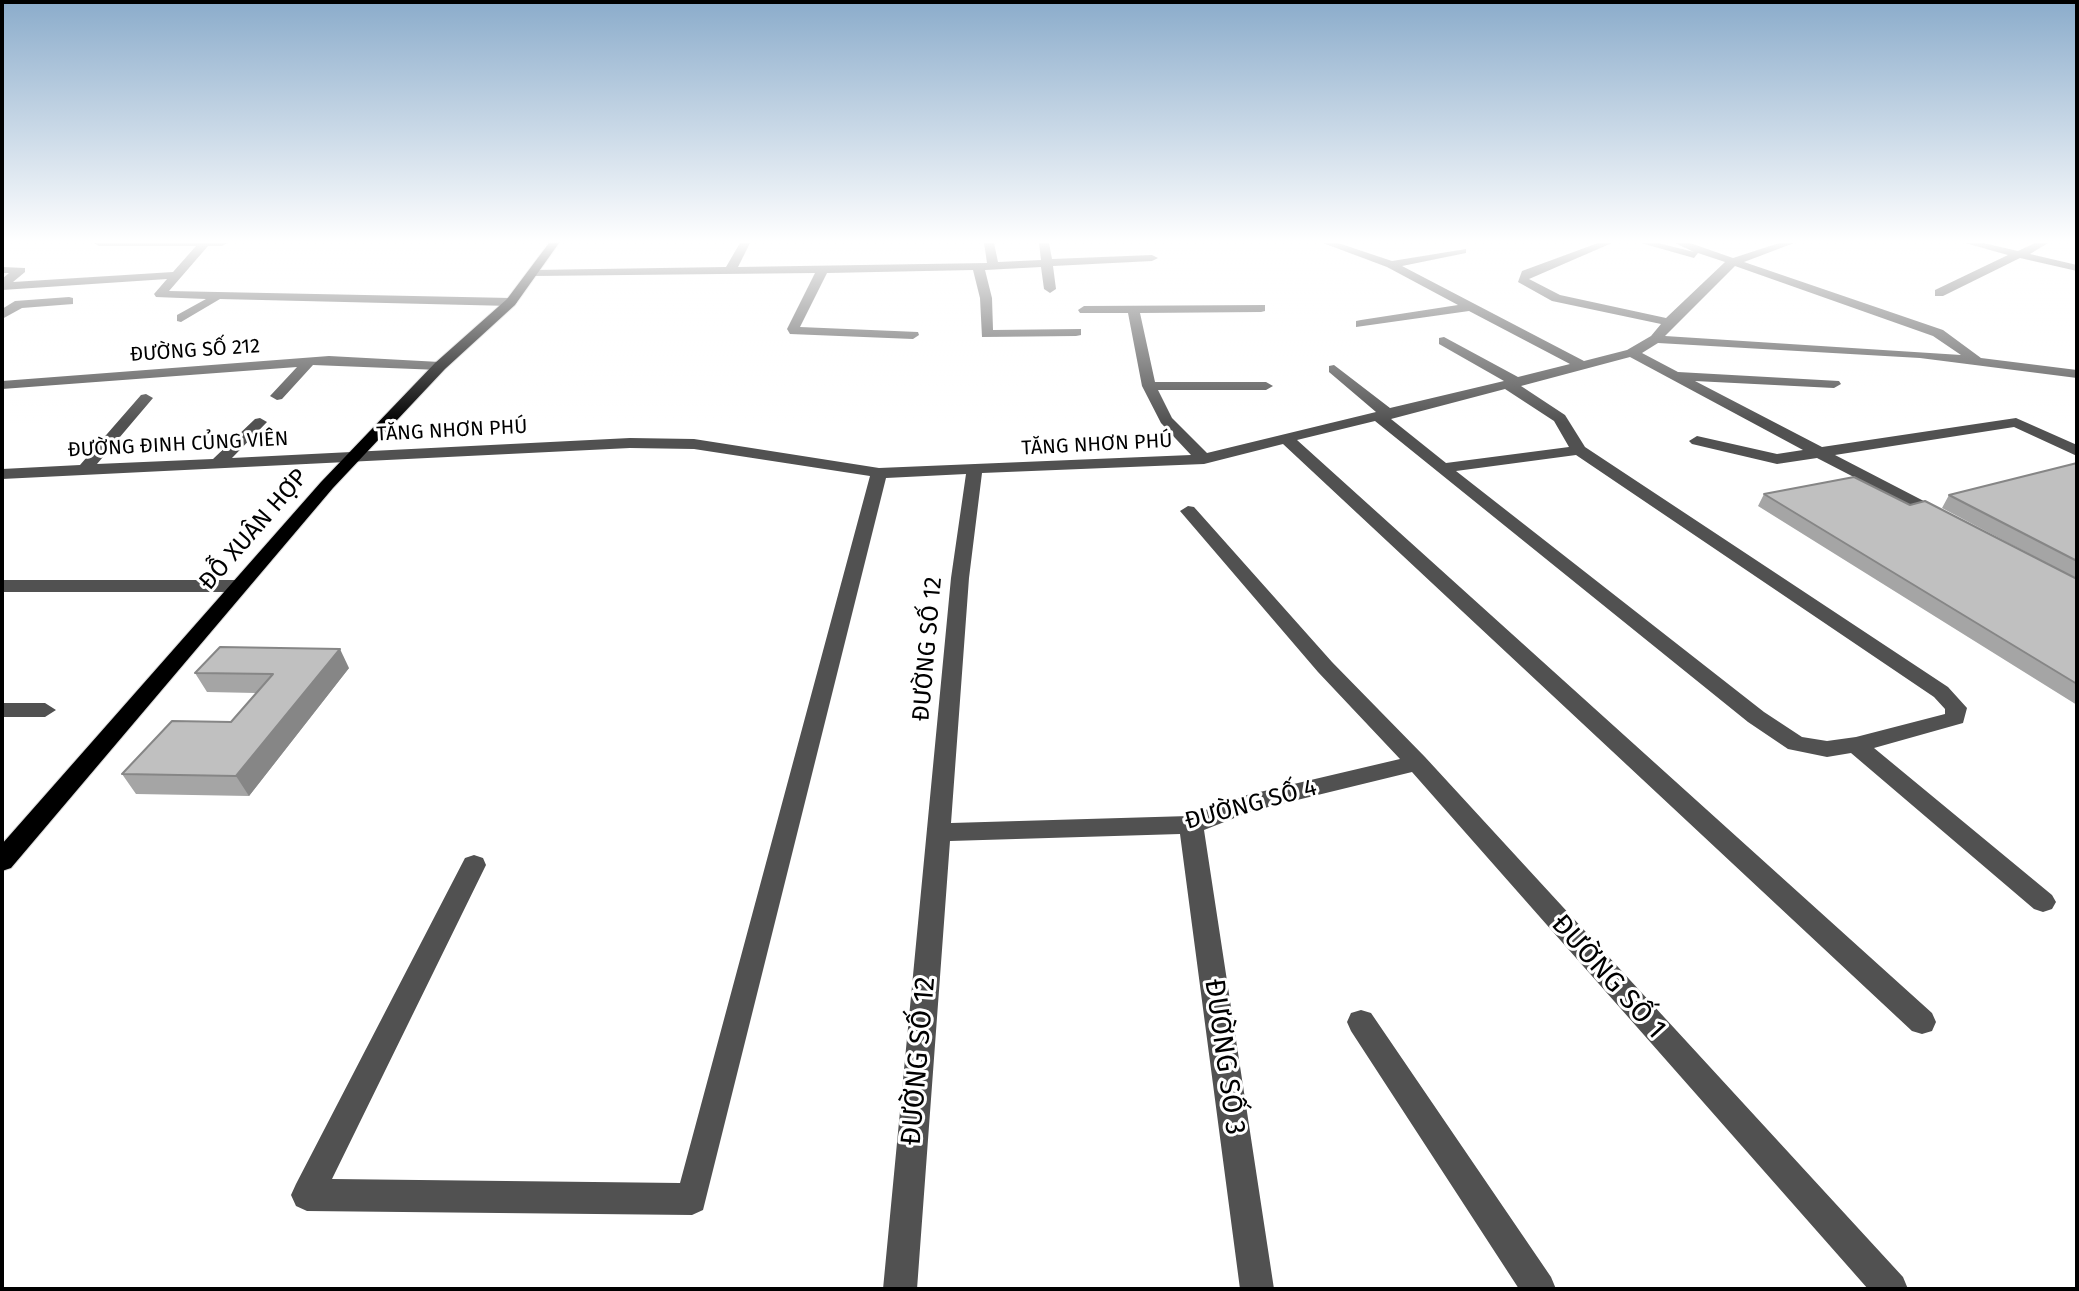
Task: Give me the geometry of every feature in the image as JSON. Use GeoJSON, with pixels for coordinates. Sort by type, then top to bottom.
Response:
{"type":"FeatureCollection","features":[{"type":"Feature","properties":{"kind":"main road","name":"ĐỖ XUÂN HỢP"},"geometry":{"type":"LineString","coordinates":[[2,861],[238,586],[356,455],[440,366],[510,303]]}},
{"type":"Feature","properties":{"kind":"street"},"geometry":{"type":"LineString","coordinates":[[2,315],[19,304],[32,303]]}},
{"type":"Feature","properties":{"kind":"street"},"geometry":{"type":"LineString","coordinates":[[181,318],[207,303]]}},
{"type":"Feature","properties":{"kind":"street"},"geometry":{"type":"LineString","coordinates":[[806,303],[793,329],[795,331],[913,335]]}},
{"type":"Feature","properties":{"kind":"street"},"geometry":{"type":"LineString","coordinates":[[986,303],[987,334],[1076,332]]}},
{"type":"Feature","properties":{"kind":"street"},"geometry":{"type":"LineString","coordinates":[[1463,303],[1586,367]]}},
{"type":"Feature","properties":{"kind":"street"},"geometry":{"type":"LineString","coordinates":[[1581,303],[1669,322]]}},
{"type":"Feature","properties":{"kind":"street","name":"TĂNG NHƠN PHÚ"},"geometry":{"type":"LineString","coordinates":[[356,455],[630,443],[694,444],[879,473],[1204,459],[1289,441],[1632,353],[1656,339],[1689,303]]}},
{"type":"Feature","properties":{"kind":"street"},"geometry":{"type":"LineString","coordinates":[[1852,303],[1938,333],[1974,358]]}},
{"type":"Feature","properties":{"kind":"street"},"geometry":{"type":"LineString","coordinates":[[1361,324],[1470,307]]}},
{"type":"Feature","properties":{"kind":"street"},"geometry":{"type":"LineString","coordinates":[[1084,310],[1261,308]]}},
{"type":"Feature","properties":{"kind":"street"},"geometry":{"type":"LineString","coordinates":[[1133,309],[1149,386],[1166,420],[1204,459]]}},
{"type":"Feature","properties":{"kind":"street"},"geometry":{"type":"LineString","coordinates":[[1656,339],[1974,358],[2077,374]]}},
{"type":"Feature","properties":{"kind":"street"},"geometry":{"type":"LineString","coordinates":[[1334,369],[1441,468],[1756,717],[1796,744],[1827,749],[1856,745],[1955,718],[1956,708],[1941,692],[1579,450],[1560,418],[1444,341]]}},
{"type":"Feature","properties":{"kind":"street"},"geometry":{"type":"LineString","coordinates":[[1632,353],[1956,525]]}},
{"type":"Feature","properties":{"kind":"street"},"geometry":{"type":"LineString","coordinates":[[277,396],[309,362]]}},
{"type":"Feature","properties":{"kind":"street","name":"ĐƯỜNG SỐ 212"},"geometry":{"type":"LineString","coordinates":[[2,385],[309,362],[440,366]]}},
{"type":"Feature","properties":{"kind":"street"},"geometry":{"type":"LineString","coordinates":[[1671,376],[1834,384]]}},
{"type":"Feature","properties":{"kind":"street"},"geometry":{"type":"LineString","coordinates":[[1149,386],[1266,386]]}},
{"type":"Feature","properties":{"kind":"street"},"geometry":{"type":"LineString","coordinates":[[85,469],[146,398]]}},
{"type":"Feature","properties":{"kind":"street"},"geometry":{"type":"LineString","coordinates":[[219,462],[260,422]]}},
{"type":"Feature","properties":{"kind":"street"},"geometry":{"type":"LineString","coordinates":[[1697,441],[1777,459],[2016,422],[2077,451]]}},
{"type":"Feature","properties":{"kind":"street"},"geometry":{"type":"LineString","coordinates":[[1289,441],[1922,1022]]}},
{"type":"Feature","properties":{"kind":"street"},"geometry":{"type":"LineString","coordinates":[[1441,468],[1579,450]]}},
{"type":"Feature","properties":{"kind":"street","name":"ĐƯỜNG ĐINH CỦNG VIÊN"},"geometry":{"type":"LineString","coordinates":[[2,474],[356,455]]}},
{"type":"Feature","properties":{"kind":"street","name":"ĐƯỜNG SỐ 12"},"geometry":{"type":"LineString","coordinates":[[900,1289],[960,578],[974,471]]}},
{"type":"Feature","properties":{"kind":"street"},"geometry":{"type":"LineString","coordinates":[[474,865],[307,1195],[692,1199],[879,473]]}},
{"type":"Feature","properties":{"kind":"street","name":"ĐƯỜNG SỐ 1"},"geometry":{"type":"LineString","coordinates":[[1188,511],[1325,667],[1417,763],[1891,1289]]}},
{"type":"Feature","properties":{"kind":"street"},"geometry":{"type":"LineString","coordinates":[[2,586],[238,586]]}},
{"type":"Feature","properties":{"kind":"street"},"geometry":{"type":"LineString","coordinates":[[2,710],[45,710]]}},
{"type":"Feature","properties":{"kind":"street"},"geometry":{"type":"LineString","coordinates":[[1856,745],[2043,902]]}},
{"type":"Feature","properties":{"kind":"street","name":"ĐƯỜNG SỐ 4"},"geometry":{"type":"LineString","coordinates":[[938,832],[1191,825],[1247,804],[1417,763]]}},
{"type":"Feature","properties":{"kind":"street","name":"ĐƯỜNG SỐ 3"},"geometry":{"type":"LineString","coordinates":[[1191,825],[1257,1289]]}},
{"type":"Feature","properties":{"kind":"street"},"geometry":{"type":"LineString","coordinates":[[1361,1022],[1539,1289]]}},
{"type":"Feature","properties":{"kind":"building"},"geometry":{"type":"Polygon","coordinates":[[[2077,463],[2077,561],[1949,495],[2077,463]]]}},
{"type":"Feature","properties":{"kind":"building"},"geometry":{"type":"Polygon","coordinates":[[[1854,477],[1910,505],[1925,501],[2077,579],[2077,684],[1764,494],[1854,477]]]}},
{"type":"Feature","properties":{"kind":"building"},"geometry":{"type":"Polygon","coordinates":[[[220,647],[340,649],[236,776],[122,774],[172,721],[231,722],[273,674],[195,673],[220,647]]]}}]}
